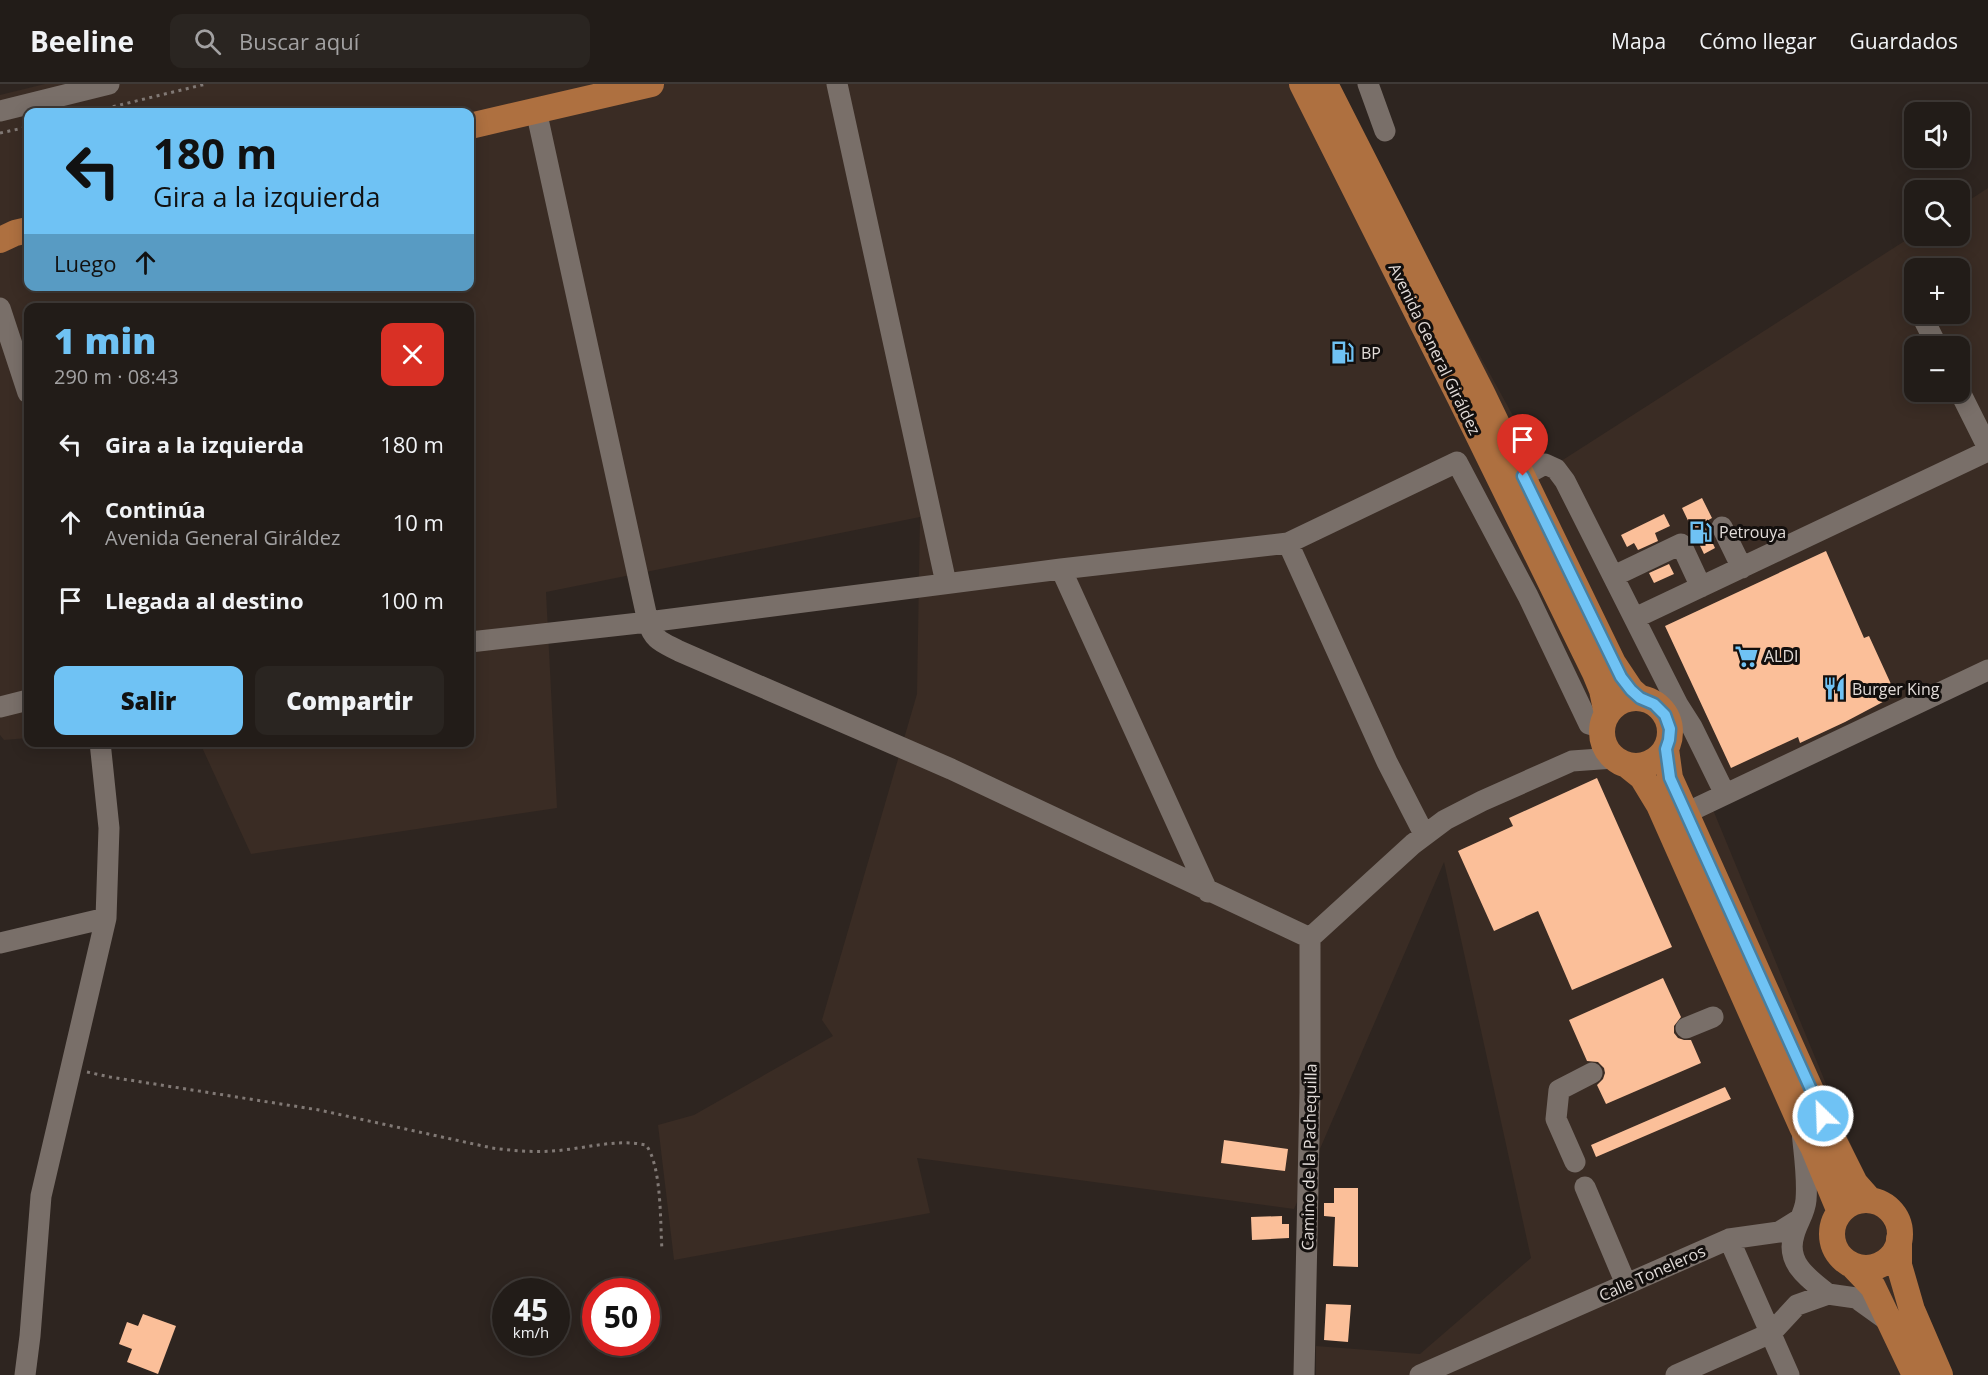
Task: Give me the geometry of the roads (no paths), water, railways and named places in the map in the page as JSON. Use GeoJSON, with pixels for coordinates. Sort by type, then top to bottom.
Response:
{"type":"FeatureCollection","features":[{"type":"Feature","properties":{"kind":"main road"},"geometry":{"type":"LineString","coordinates":[[474,125],[651,84]]}},
{"type":"Feature","properties":{"kind":"main road","name":"Avenida General Giráldez"},"geometry":{"type":"LineString","coordinates":[[1302,84],[1595,673],[1602,690],[1598,728]]}},
{"type":"Feature","properties":{"kind":"main road","name":"Avenida General Giráldez"},"geometry":{"type":"LineString","coordinates":[[1325,84],[1523,476],[1613,663],[1631,690],[1640,698]]}},
{"type":"Feature","properties":{"kind":"main road"},"geometry":{"type":"LineString","coordinates":[[1839,1213],[1813,1147],[1802,1127],[1659,805],[1642,777],[1620,762],[1604,746],[1598,728],[1620,702],[1640,698],[1671,709],[1668,719],[1670,732],[1666,749],[1670,778],[1832,1137],[1855,1183],[1870,1200],[1882,1205],[1893,1214],[1899,1226],[1901,1273],[1912,1310],[1940,1375]]}},
{"type":"Feature","properties":{"kind":"main road"},"geometry":{"type":"LineString","coordinates":[[1620,762],[1638,766],[1649,764],[1666,749]]}},
{"type":"Feature","properties":{"kind":"main road"},"geometry":{"type":"LineString","coordinates":[[1870,1200],[1856,1202],[1839,1213],[1833,1227],[1833,1242],[1840,1256],[1861,1269],[1873,1287],[1915,1375]]}},
{"type":"Feature","properties":{"kind":"main road"},"geometry":{"type":"LineString","coordinates":[[1861,1269],[1881,1264],[1890,1258],[1899,1239]]}},
{"type":"Feature","properties":{"kind":"street"},"geometry":{"type":"LineString","coordinates":[[0,111],[109,84]]}},
{"type":"Feature","properties":{"kind":"street"},"geometry":{"type":"LineString","coordinates":[[837,84],[946,583]]}},
{"type":"Feature","properties":{"kind":"street"},"geometry":{"type":"LineString","coordinates":[[1368,84],[1385,131]]}},
{"type":"Feature","properties":{"kind":"street"},"geometry":{"type":"LineString","coordinates":[[536,110],[648,622],[656,639],[951,769],[1310,938],[1424,834],[1456,813],[1572,761],[1620,762]]}},
{"type":"Feature","properties":{"kind":"street"},"geometry":{"type":"LineString","coordinates":[[0,308],[24,381]]}},
{"type":"Feature","properties":{"kind":"street"},"geometry":{"type":"LineString","coordinates":[[1635,618],[1988,450],[1965,402]]}},
{"type":"Feature","properties":{"kind":"street"},"geometry":{"type":"LineString","coordinates":[[474,642],[1288,543],[1457,462],[1598,728],[1572,761]]}},
{"type":"Feature","properties":{"kind":"street"},"geometry":{"type":"LineString","coordinates":[[1523,476],[1545,464],[1556,469],[1565,481],[1635,618],[1671,709],[1692,727],[1725,794]]}},
{"type":"Feature","properties":{"kind":"street"},"geometry":{"type":"LineString","coordinates":[[1722,528],[1742,568]]}},
{"type":"Feature","properties":{"kind":"street"},"geometry":{"type":"LineString","coordinates":[[1288,543],[1387,762],[1424,834]]}},
{"type":"Feature","properties":{"kind":"street"},"geometry":{"type":"LineString","coordinates":[[1614,576],[1681,544],[1701,587]]}},
{"type":"Feature","properties":{"kind":"street"},"geometry":{"type":"LineString","coordinates":[[1061,569],[1208,891]]}},
{"type":"Feature","properties":{"kind":"street"},"geometry":{"type":"LineString","coordinates":[[1686,813],[1988,670]]}},
{"type":"Feature","properties":{"kind":"street"},"geometry":{"type":"LineString","coordinates":[[0,706],[24,701]]}},
{"type":"Feature","properties":{"kind":"street"},"geometry":{"type":"LineString","coordinates":[[25,1375],[41,1196],[106,918],[109,828],[101,747]]}},
{"type":"Feature","properties":{"kind":"street"},"geometry":{"type":"LineString","coordinates":[[0,943],[106,918]]}},
{"type":"Feature","properties":{"kind":"street","name":"Camino de la Pachequilla"},"geometry":{"type":"LineString","coordinates":[[1304,1375],[1310,1092],[1310,938]]}},
{"type":"Feature","properties":{"kind":"street"},"geometry":{"type":"LineString","coordinates":[[1686,1028],[1713,1017]]}},
{"type":"Feature","properties":{"kind":"street"},"geometry":{"type":"LineString","coordinates":[[1575,1162],[1556,1119],[1559,1090],[1592,1073]]}},
{"type":"Feature","properties":{"kind":"street"},"geometry":{"type":"LineString","coordinates":[[1802,1127],[1806,1202],[1792,1243],[1795,1260],[1806,1277],[1830,1294],[1856,1298],[1888,1321]]}},
{"type":"Feature","properties":{"kind":"street"},"geometry":{"type":"LineString","coordinates":[[1585,1187],[1626,1284]]}},
{"type":"Feature","properties":{"kind":"street","name":"Calle Toneleros"},"geometry":{"type":"LineString","coordinates":[[1420,1375],[1729,1239],[1779,1232],[1814,1208],[1822,1206],[1839,1213]]}},
{"type":"Feature","properties":{"kind":"street"},"geometry":{"type":"LineString","coordinates":[[1729,1239],[1789,1375]]}},
{"type":"Feature","properties":{"kind":"street"},"geometry":{"type":"LineString","coordinates":[[1676,1375],[1771,1333],[1797,1305],[1830,1294],[1861,1269]]}},
{"type":"Feature","properties":{"kind":"place","name":"BP"},"geometry":{"type":"Point","coordinates":[1343,353]}},
{"type":"Feature","properties":{"kind":"place","name":"Petrouya"},"geometry":{"type":"Point","coordinates":[1701,532]}},
{"type":"Feature","properties":{"kind":"place","name":"ALDI"},"geometry":{"type":"Point","coordinates":[1746,656]}},
{"type":"Feature","properties":{"kind":"place","name":"Burger King"},"geometry":{"type":"Point","coordinates":[1834,689]}}]}
